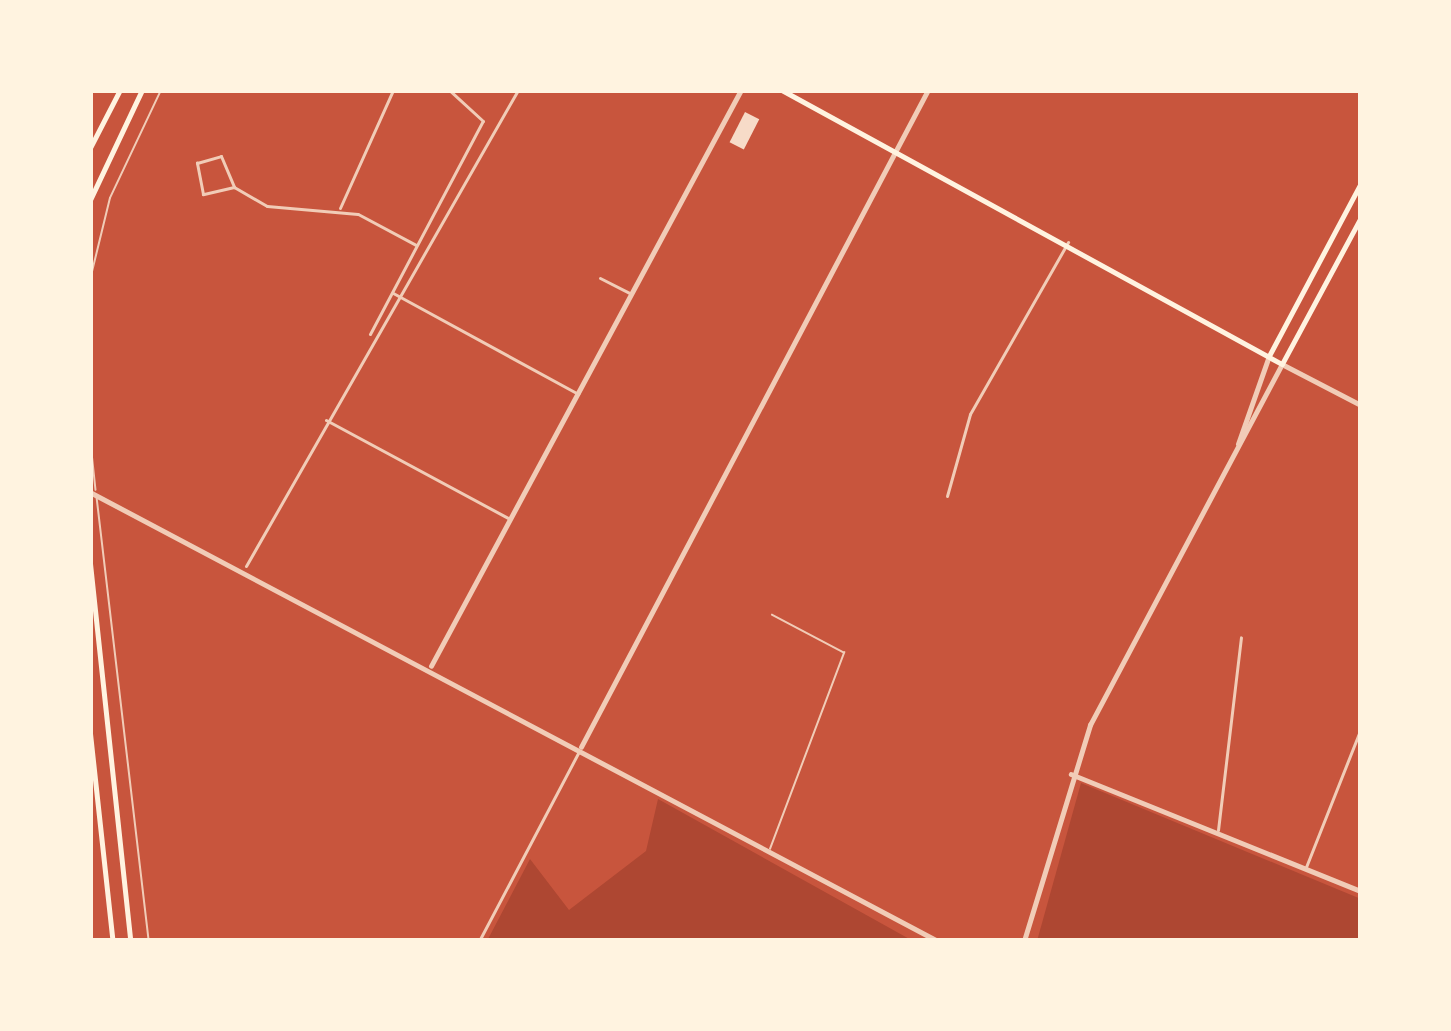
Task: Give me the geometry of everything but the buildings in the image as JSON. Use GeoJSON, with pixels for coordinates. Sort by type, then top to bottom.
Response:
{"type":"FeatureCollection","features":[{"type":"Feature","properties":{"kind":"main road"},"geometry":{"type":"LineString","coordinates":[[90,148],[120,90]]}},
{"type":"Feature","properties":{"kind":"main road"},"geometry":{"type":"LineString","coordinates":[[90,200],[142,90]]}},
{"type":"Feature","properties":{"kind":"main road"},"geometry":{"type":"LineString","coordinates":[[782,90],[1068,242],[1282,364],[1361,217]]}},
{"type":"Feature","properties":{"kind":"main road"},"geometry":{"type":"LineString","coordinates":[[1269,356],[1361,183]]}},
{"type":"Feature","properties":{"kind":"main road"},"geometry":{"type":"LineString","coordinates":[[90,559],[131,941]]}},
{"type":"Feature","properties":{"kind":"main road"},"geometry":{"type":"LineString","coordinates":[[90,729],[112,941]]}},
{"type":"Feature","properties":{"kind":"street"},"geometry":{"type":"LineString","coordinates":[[340,210],[393,90]]}},
{"type":"Feature","properties":{"kind":"street"},"geometry":{"type":"LineString","coordinates":[[370,334],[483,121],[449,90]]}},
{"type":"Feature","properties":{"kind":"street"},"geometry":{"type":"LineString","coordinates":[[246,566],[352,367],[377,353],[518,90]]}},
{"type":"Feature","properties":{"kind":"street"},"geometry":{"type":"LineString","coordinates":[[431,666],[741,90]]}},
{"type":"Feature","properties":{"kind":"street"},"geometry":{"type":"LineString","coordinates":[[479,941],[928,90]]}},
{"type":"Feature","properties":{"kind":"street"},"geometry":{"type":"LineString","coordinates":[[235,187],[224,159],[197,163],[206,196],[235,187],[289,212],[340,210],[416,244]]}},
{"type":"Feature","properties":{"kind":"street"},"geometry":{"type":"LineString","coordinates":[[947,496],[970,414],[1068,242]]}},
{"type":"Feature","properties":{"kind":"street"},"geometry":{"type":"LineString","coordinates":[[600,278],[632,295]]}},
{"type":"Feature","properties":{"kind":"street"},"geometry":{"type":"LineString","coordinates":[[391,292],[578,394]]}},
{"type":"Feature","properties":{"kind":"street"},"geometry":{"type":"LineString","coordinates":[[1238,444],[1269,356]]}},
{"type":"Feature","properties":{"kind":"street"},"geometry":{"type":"LineString","coordinates":[[1024,941],[1071,774],[1282,364],[1361,405]]}},
{"type":"Feature","properties":{"kind":"street"},"geometry":{"type":"LineString","coordinates":[[325,419],[511,519]]}},
{"type":"Feature","properties":{"kind":"street"},"geometry":{"type":"LineString","coordinates":[[93,491],[246,566],[938,941]]}},
{"type":"Feature","properties":{"kind":"street"},"geometry":{"type":"LineString","coordinates":[[1217,832],[1241,637]]}},
{"type":"Feature","properties":{"kind":"street"},"geometry":{"type":"LineString","coordinates":[[1306,868],[1361,728]]}},
{"type":"Feature","properties":{"kind":"street"},"geometry":{"type":"LineString","coordinates":[[1071,774],[1361,891]]}},
{"type":"Feature","properties":{"kind":"lane"},"geometry":{"type":"LineString","coordinates":[[90,280],[110,198],[161,90]]}},
{"type":"Feature","properties":{"kind":"lane"},"geometry":{"type":"LineString","coordinates":[[90,434],[93,491],[149,941]]}},
{"type":"Feature","properties":{"kind":"lane"},"geometry":{"type":"LineString","coordinates":[[770,849],[844,652],[772,615]]}},
{"type":"Feature","properties":{"kind":"shaded area"},"geometry":{"type":"Polygon","coordinates":[[[1081,783],[1361,899],[1361,941],[1037,941],[1081,783]]]}},
{"type":"Feature","properties":{"kind":"shaded area"},"geometry":{"type":"Polygon","coordinates":[[[658,799],[913,941],[487,941],[530,859],[569,910],[646,851],[658,799]]]}}]}
